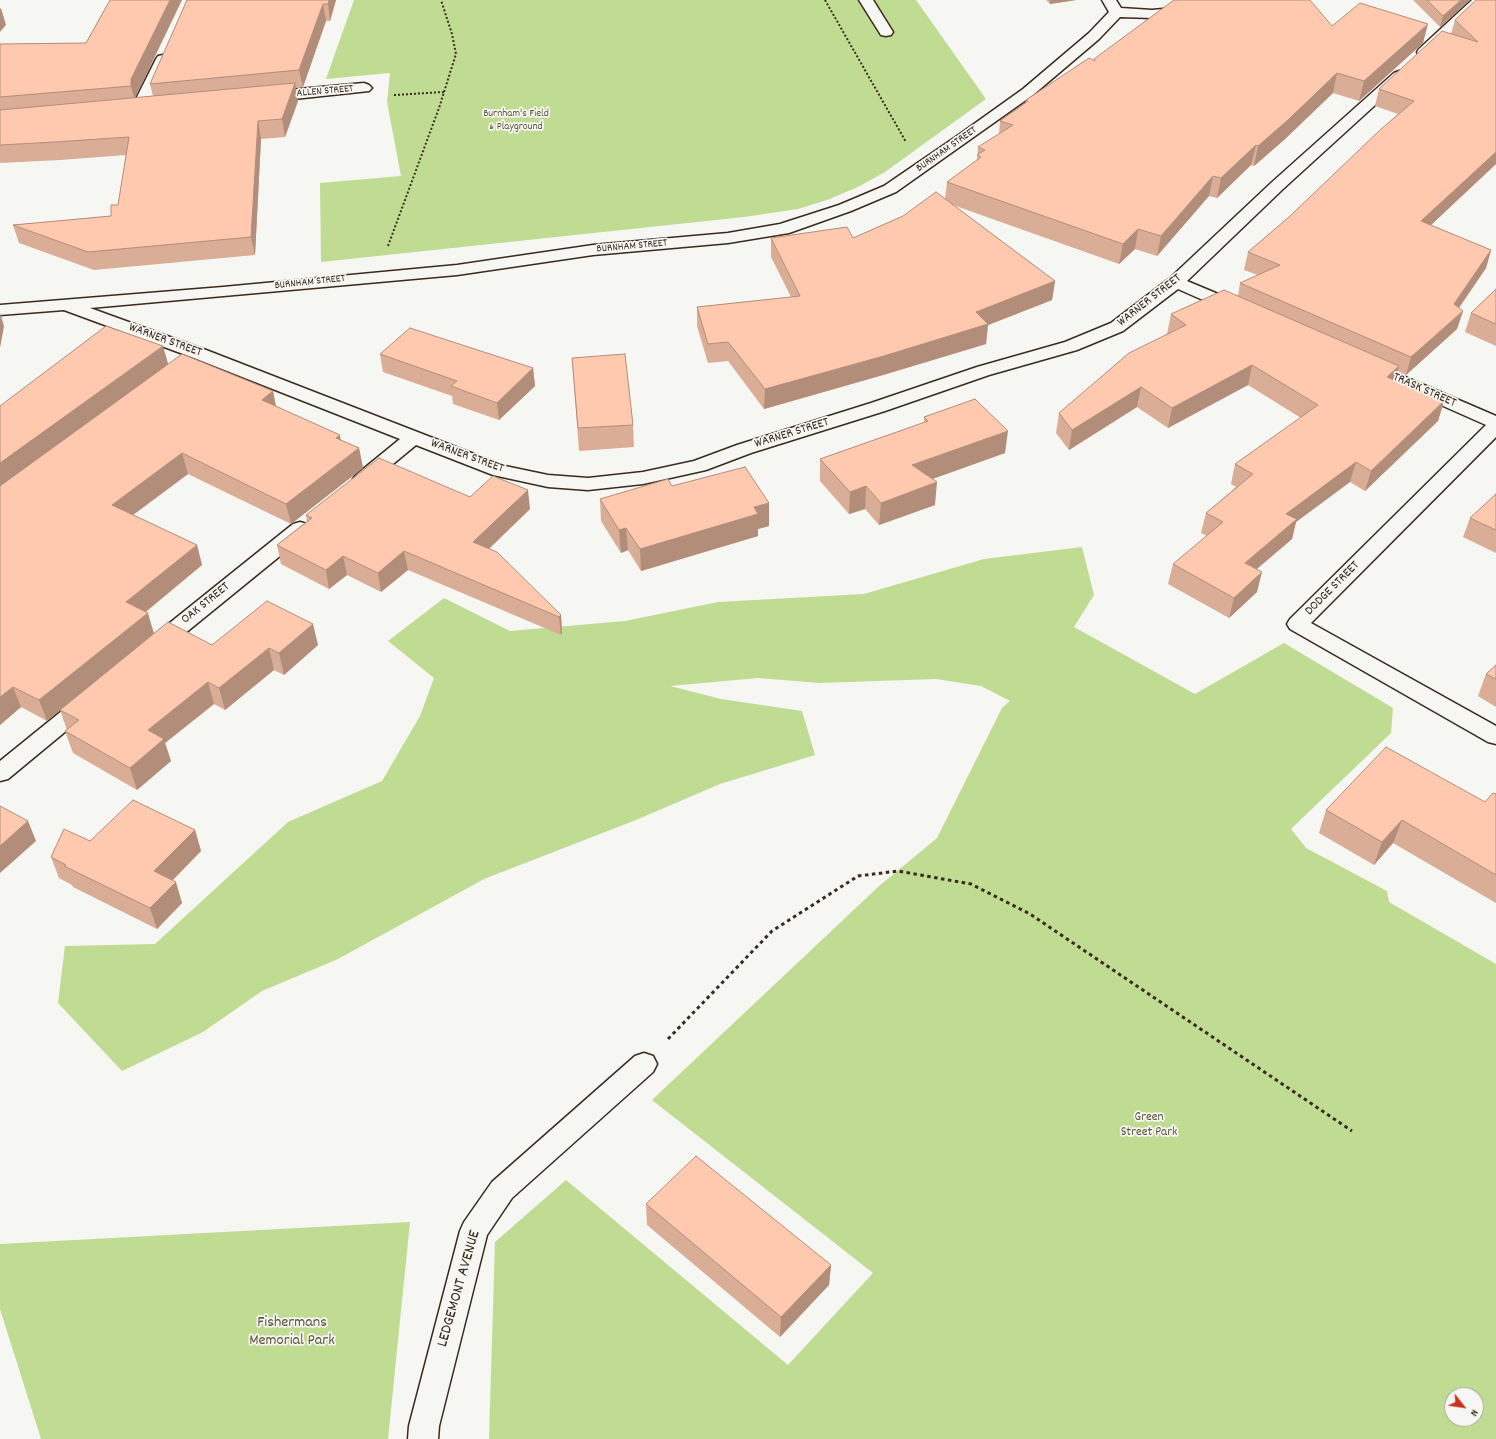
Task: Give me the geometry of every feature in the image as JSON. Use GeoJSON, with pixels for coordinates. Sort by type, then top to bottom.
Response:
{"type":"FeatureCollection","features":[{"type":"Feature","properties":{"kind":"street"},"geometry":{"type":"LineString","coordinates":[[866,0],[886,32]]}},
{"type":"Feature","properties":{"kind":"street","name":"WARNER STREET"},"geometry":{"type":"LineString","coordinates":[[0,310],[66,305],[200,354],[500,471],[548,481],[588,484],[643,478],[698,466],[744,449],[878,407],[983,371],[1071,346],[1117,327],[1176,282],[1277,186],[1480,0]]}},
{"type":"Feature","properties":{"kind":"street","name":"BURNHAM STREET"},"geometry":{"type":"LineString","coordinates":[[66,305],[457,270],[593,250],[728,238],[783,228],[846,208],[890,189],[1028,92],[1094,36],[1113,6]]}},
{"type":"Feature","properties":{"kind":"street"},"geometry":{"type":"LineString","coordinates":[[1113,6],[1152,14],[1199,10]]}},
{"type":"Feature","properties":{"kind":"street"},"geometry":{"type":"LineString","coordinates":[[160,107],[137,110],[145,97],[168,48]]}},
{"type":"Feature","properties":{"kind":"street","name":"ALLEN STREET"},"geometry":{"type":"LineString","coordinates":[[254,98],[364,88]]}},
{"type":"Feature","properties":{"kind":"street"},"geometry":{"type":"LineString","coordinates":[[1176,282],[1249,314]]}},
{"type":"Feature","properties":{"kind":"street"},"geometry":{"type":"LineString","coordinates":[[180,368],[200,354]]}},
{"type":"Feature","properties":{"kind":"street","name":"TRASK STREET"},"geometry":{"type":"LineString","coordinates":[[1351,359],[1496,423]]}},
{"type":"Feature","properties":{"kind":"street","name":"DODGE STREET"},"geometry":{"type":"LineString","coordinates":[[1496,426],[1297,624],[1496,736]]}},
{"type":"Feature","properties":{"kind":"street"},"geometry":{"type":"LineString","coordinates":[[352,489],[414,437]]}},
{"type":"Feature","properties":{"kind":"street","name":"OAK STREET"},"geometry":{"type":"LineString","coordinates":[[137,661],[314,518]]}},
{"type":"Feature","properties":{"kind":"street"},"geometry":{"type":"LineString","coordinates":[[0,773],[101,691]]}},
{"type":"Feature","properties":{"kind":"street","name":"LEDGEMONT AVENUE"},"geometry":{"type":"LineString","coordinates":[[423,1439],[426,1419],[474,1231],[502,1190],[644,1064]]}},
{"type":"Feature","properties":{"kind":"path"},"geometry":{"type":"LineString","coordinates":[[376,277],[444,92],[456,54],[452,34],[441,0]]}},
{"type":"Feature","properties":{"kind":"path"},"geometry":{"type":"LineString","coordinates":[[825,0],[908,145],[933,160]]}},
{"type":"Feature","properties":{"kind":"path"},"geometry":{"type":"LineString","coordinates":[[364,88],[397,96],[444,92]]}},
{"type":"Feature","properties":{"kind":"path"},"geometry":{"type":"LineString","coordinates":[[644,1064],[772,931],[858,876],[898,871],[970,884],[1030,914],[1352,1131]]}},
{"type":"Feature","properties":{"kind":"green space","name":"Burnham's Field & Playground"},"geometry":{"type":"Polygon","coordinates":[[[354,0],[916,0],[986,99],[885,172],[858,187],[827,200],[798,209],[744,217],[321,262],[320,183],[401,176],[387,102],[390,73],[326,79],[354,0]]]}},
{"type":"Feature","properties":{"kind":"green space","name":"Green Street Park"},"geometry":{"type":"Polygon","coordinates":[[[1082,547],[1094,595],[1074,627],[1195,694],[1284,643],[1393,708],[1391,733],[1291,829],[1306,848],[1387,891],[1389,902],[1496,964],[1496,1439],[489,1439],[495,1242],[566,1180],[788,1365],[873,1273],[652,1100],[878,887],[937,838],[1002,708],[1010,701],[981,686],[936,679],[820,683],[758,678],[670,686],[721,699],[802,711],[815,755],[720,784],[636,820],[484,879],[338,959],[262,991],[203,1032],[122,1071],[58,1003],[65,946],[155,944],[288,822],[382,781],[420,716],[434,678],[388,641],[444,598],[510,631],[625,621],[718,602],[864,594],[984,559],[1082,547]]]}},
{"type":"Feature","properties":{"kind":"green space","name":"Fishermans Memorial Park"},"geometry":{"type":"Polygon","coordinates":[[[410,1222],[388,1439],[41,1439],[0,1309],[0,1244],[410,1222]]]}},
{"type":"Feature","properties":{"kind":"building"},"geometry":{"type":"Polygon","coordinates":[[[110,0],[170,0],[131,79],[131,86],[0,97],[0,44],[86,43],[110,0]]]}},
{"type":"Feature","properties":{"kind":"building"},"geometry":{"type":"Polygon","coordinates":[[[187,0],[329,0],[328,4],[323,4],[299,70],[150,84],[187,0]]]}},
{"type":"Feature","properties":{"kind":"building"},"geometry":{"type":"Polygon","coordinates":[[[1174,0],[1310,0],[1332,26],[1360,3],[1428,24],[1364,81],[1337,73],[1288,120],[1258,146],[1256,145],[1221,178],[1213,176],[1161,236],[1138,229],[1123,244],[947,182],[981,157],[977,155],[985,150],[978,147],[1013,125],[1000,121],[1028,101],[1026,100],[1089,58],[1095,61],[1094,59],[1174,0]]]}},
{"type":"Feature","properties":{"kind":"building"},"geometry":{"type":"Polygon","coordinates":[[[1427,0],[1461,0],[1443,16],[1427,0]]]}},
{"type":"Feature","properties":{"kind":"building"},"geometry":{"type":"Polygon","coordinates":[[[1476,0],[1496,0],[1496,152],[1421,221],[1491,250],[1454,304],[1463,311],[1411,357],[1240,283],[1280,265],[1248,252],[1289,217],[1380,130],[1414,101],[1379,89],[1442,31],[1478,42],[1455,20],[1476,0]]]}},
{"type":"Feature","properties":{"kind":"building"},"geometry":{"type":"Polygon","coordinates":[[[295,83],[282,119],[258,121],[251,237],[88,252],[13,225],[111,216],[111,205],[118,205],[129,137],[0,145],[0,110],[295,83]]]}},
{"type":"Feature","properties":{"kind":"building"},"geometry":{"type":"Polygon","coordinates":[[[936,192],[1055,281],[976,312],[988,324],[884,356],[765,389],[728,342],[708,344],[697,307],[800,296],[771,238],[847,227],[853,238],[903,216],[936,192]]]}},
{"type":"Feature","properties":{"kind":"building"},"geometry":{"type":"Polygon","coordinates":[[[1496,289],[1496,324],[1471,313],[1496,289]]]}},
{"type":"Feature","properties":{"kind":"building"},"geometry":{"type":"Polygon","coordinates":[[[1224,290],[1399,366],[1387,377],[1444,401],[1371,471],[1356,462],[1286,514],[1297,519],[1245,563],[1262,572],[1234,598],[1173,564],[1223,522],[1206,513],[1253,474],[1235,464],[1318,405],[1252,365],[1172,408],[1141,387],[1072,430],[1059,413],[1129,353],[1186,325],[1171,314],[1224,290]]]}},
{"type":"Feature","properties":{"kind":"building"},"geometry":{"type":"Polygon","coordinates":[[[106,326],[163,346],[0,463],[0,406],[106,326]]]}},
{"type":"Feature","properties":{"kind":"building"},"geometry":{"type":"Polygon","coordinates":[[[410,328],[533,368],[497,403],[451,386],[457,381],[380,354],[410,328]]]}},
{"type":"Feature","properties":{"kind":"building"},"geometry":{"type":"Polygon","coordinates":[[[182,354],[273,391],[262,400],[340,435],[336,438],[359,448],[286,504],[182,453],[112,505],[197,545],[126,602],[148,613],[39,700],[13,687],[0,697],[0,486],[182,354]]]}},
{"type":"Feature","properties":{"kind":"building"},"geometry":{"type":"Polygon","coordinates":[[[625,354],[633,425],[578,428],[572,358],[625,354]]]}},
{"type":"Feature","properties":{"kind":"building"},"geometry":{"type":"Polygon","coordinates":[[[975,399],[1008,431],[912,465],[937,482],[881,503],[866,486],[850,492],[820,459],[928,421],[924,417],[975,399]]]}},
{"type":"Feature","properties":{"kind":"building"},"geometry":{"type":"Polygon","coordinates":[[[379,458],[470,497],[493,476],[528,490],[473,542],[497,552],[561,615],[559,617],[404,551],[378,573],[343,556],[326,570],[277,545],[312,518],[306,515],[379,458]]]}},
{"type":"Feature","properties":{"kind":"building"},"geometry":{"type":"Polygon","coordinates":[[[745,467],[769,503],[754,507],[758,514],[640,549],[626,528],[619,530],[600,499],[668,479],[672,486],[745,467]]]}},
{"type":"Feature","properties":{"kind":"building"},"geometry":{"type":"Polygon","coordinates":[[[1496,494],[1496,530],[1470,518],[1496,494]]]}},
{"type":"Feature","properties":{"kind":"building"},"geometry":{"type":"Polygon","coordinates":[[[267,601],[313,624],[279,653],[269,648],[219,688],[208,682],[148,730],[164,739],[130,768],[65,731],[79,720],[60,710],[168,622],[212,645],[267,601]]]}},
{"type":"Feature","properties":{"kind":"building"},"geometry":{"type":"Polygon","coordinates":[[[1496,665],[1496,679],[1486,674],[1496,665]]]}},
{"type":"Feature","properties":{"kind":"building"},"geometry":{"type":"Polygon","coordinates":[[[1386,747],[1485,802],[1493,793],[1496,794],[1496,875],[1402,820],[1382,842],[1326,810],[1386,747]]]}},
{"type":"Feature","properties":{"kind":"building"},"geometry":{"type":"Polygon","coordinates":[[[133,800],[195,830],[154,871],[176,882],[150,908],[64,866],[66,865],[51,857],[64,829],[90,841],[133,800]]]}},
{"type":"Feature","properties":{"kind":"building"},"geometry":{"type":"Polygon","coordinates":[[[0,806],[28,821],[0,846],[0,806]]]}},
{"type":"Feature","properties":{"kind":"building"},"geometry":{"type":"Polygon","coordinates":[[[696,1156],[831,1265],[781,1317],[646,1204],[696,1156]]]}}]}
